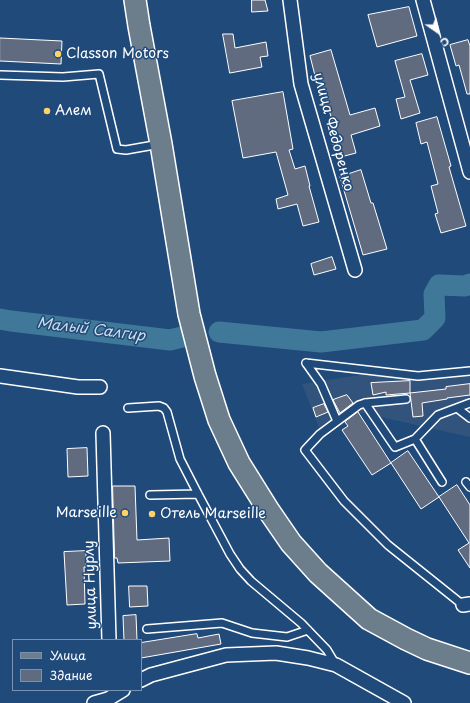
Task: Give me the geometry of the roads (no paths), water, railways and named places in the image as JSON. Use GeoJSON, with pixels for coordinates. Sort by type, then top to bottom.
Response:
{"type":"FeatureCollection","features":[{"type":"Feature","properties":{"kind":"main road"},"geometry":{"type":"LineString","coordinates":[[136,0],[139,26],[161,144],[189,314],[205,376],[219,420],[239,464],[291,543],[318,573],[369,619],[427,649],[470,663]]}},
{"type":"Feature","properties":{"kind":"street","name":"улица Федоренко"},"geometry":{"type":"LineString","coordinates":[[290,0],[301,84],[355,270]]}},
{"type":"Feature","properties":{"kind":"street"},"geometry":{"type":"LineString","coordinates":[[423,0],[470,172]]}},
{"type":"Feature","properties":{"kind":"street"},"geometry":{"type":"LineString","coordinates":[[0,376],[78,387],[100,387]]}},
{"type":"Feature","properties":{"kind":"street","name":"улица Нурлу"},"geometry":{"type":"LineString","coordinates":[[103,433],[109,639]]}},
{"type":"Feature","properties":{"kind":"street"},"geometry":{"type":"LineString","coordinates":[[142,680],[151,675],[226,655],[276,654],[308,658],[336,665],[404,703]]}},
{"type":"Feature","properties":{"kind":"street"},"geometry":{"type":"LineString","coordinates":[[94,703],[108,699],[120,691]]}},
{"type":"Feature","properties":{"kind":"lane"},"geometry":{"type":"LineString","coordinates":[[0,75],[63,77],[99,74],[117,149],[126,150],[161,144]]}},
{"type":"Feature","properties":{"kind":"lane"},"geometry":{"type":"LineString","coordinates":[[337,421],[321,384],[306,362],[418,376],[470,371]]}},
{"type":"Feature","properties":{"kind":"lane"},"geometry":{"type":"LineString","coordinates":[[406,399],[359,405],[320,434],[305,450],[344,501],[388,545],[466,605]]}},
{"type":"Feature","properties":{"kind":"lane"},"geometry":{"type":"LineString","coordinates":[[366,403],[395,447],[415,439],[438,415],[470,403]]}},
{"type":"Feature","properties":{"kind":"lane"},"geometry":{"type":"LineString","coordinates":[[128,408],[159,406],[164,408],[167,412],[180,459],[230,554],[240,569],[251,581],[301,623],[328,650],[336,665]]}},
{"type":"Feature","properties":{"kind":"lane"},"geometry":{"type":"LineString","coordinates":[[457,408],[470,418]]}},
{"type":"Feature","properties":{"kind":"lane"},"geometry":{"type":"LineString","coordinates":[[415,439],[442,482]]}},
{"type":"Feature","properties":{"kind":"lane"},"geometry":{"type":"LineString","coordinates":[[150,495],[198,494]]}},
{"type":"Feature","properties":{"kind":"lane"},"geometry":{"type":"LineString","coordinates":[[147,629],[222,623],[252,633],[287,636],[308,630]]}},
{"type":"Feature","properties":{"kind":"waterway","name":"Малый Салгир"},"geometry":{"type":"LineString","coordinates":[[219,332],[321,342],[423,330],[435,318],[434,294],[439,285],[465,286],[470,284]]}},
{"type":"Feature","properties":{"kind":"waterway","name":"Малый Салгир"},"geometry":{"type":"LineString","coordinates":[[0,319],[170,340],[182,337]]}},
{"type":"Feature","properties":{"kind":"place","name":"Classon Motors"},"geometry":{"type":"Point","coordinates":[58,54]}},
{"type":"Feature","properties":{"kind":"place","name":"Алем"},"geometry":{"type":"Point","coordinates":[47,111]}},
{"type":"Feature","properties":{"kind":"place","name":"Marseille"},"geometry":{"type":"Point","coordinates":[125,513]}},
{"type":"Feature","properties":{"kind":"place","name":"Отель Marseille"},"geometry":{"type":"Point","coordinates":[152,514]}}]}
